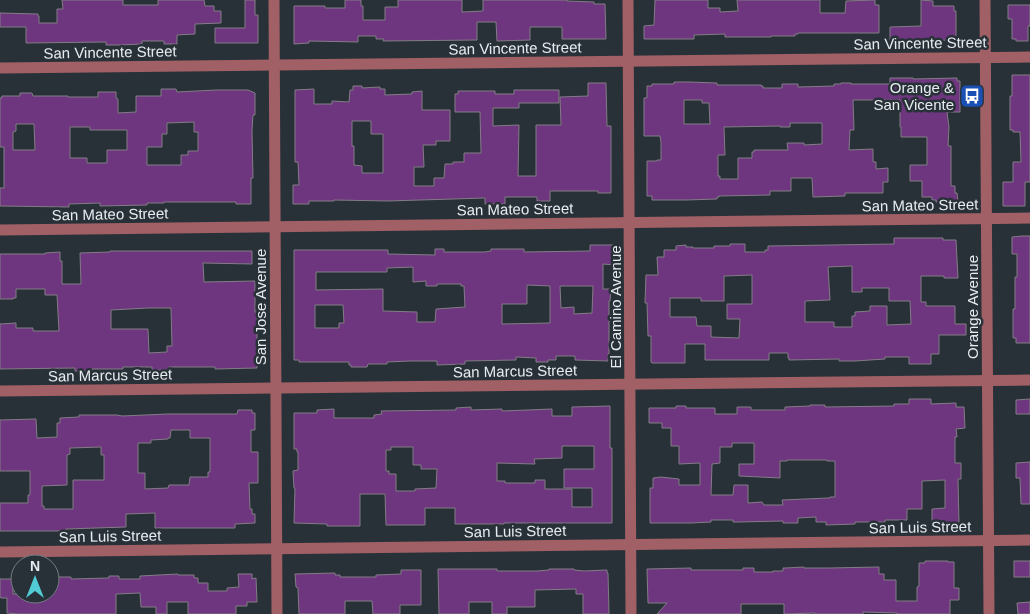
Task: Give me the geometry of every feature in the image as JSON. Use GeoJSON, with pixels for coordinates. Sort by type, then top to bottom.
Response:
{"type":"FeatureCollection","features":[{"type":"Feature","properties":{"kind":"street","name":"San Jose Avenue"},"geometry":{"type":"LineString","coordinates":[[274,0],[277,614]]}},
{"type":"Feature","properties":{"kind":"street","name":"El Camino Avenue"},"geometry":{"type":"LineString","coordinates":[[628,0],[631,614]]}},
{"type":"Feature","properties":{"kind":"street","name":"Orange Avenue"},"geometry":{"type":"LineString","coordinates":[[985,0],[989,614]]}},
{"type":"Feature","properties":{"kind":"street","name":"San Vincente Street"},"geometry":{"type":"LineString","coordinates":[[0,68],[1030,57]]}},
{"type":"Feature","properties":{"kind":"street","name":"San Mateo Street"},"geometry":{"type":"LineString","coordinates":[[0,230],[1030,218]]}},
{"type":"Feature","properties":{"kind":"street","name":"San Marcus Street"},"geometry":{"type":"LineString","coordinates":[[0,391],[1030,380]]}},
{"type":"Feature","properties":{"kind":"street","name":"San Luis Street"},"geometry":{"type":"LineString","coordinates":[[0,552],[1030,540]]}},
{"type":"Feature","properties":{"kind":"building"},"geometry":{"type":"Polygon","coordinates":[[[62,0],[123,0],[123,5],[158,5],[158,0],[204,0],[205,6],[214,6],[214,11],[221,11],[221,23],[195,24],[195,34],[177,35],[177,44],[164,44],[164,41],[142,41],[142,44],[120,45],[106,45],[106,42],[26,43],[26,27],[0,27],[0,13],[38,14],[39,23],[57,23],[57,9],[63,9],[62,0]]]}},
{"type":"Feature","properties":{"kind":"building"},"geometry":{"type":"Polygon","coordinates":[[[245,0],[255,0],[255,15],[258,15],[258,43],[215,43],[215,28],[245,28],[245,0]]]}},
{"type":"Feature","properties":{"kind":"building"},"geometry":{"type":"Polygon","coordinates":[[[345,0],[361,0],[363,20],[385,20],[385,7],[398,7],[398,0],[462,0],[462,12],[483,11],[483,0],[567,0],[594,2],[594,4],[605,4],[606,39],[562,39],[562,27],[530,27],[530,40],[497,41],[496,22],[477,22],[477,40],[383,41],[384,39],[376,39],[376,36],[358,36],[358,42],[309,41],[309,43],[294,44],[294,6],[345,8],[345,0]]]}},
{"type":"Feature","properties":{"kind":"building"},"geometry":{"type":"Polygon","coordinates":[[[655,0],[708,0],[708,8],[720,8],[720,12],[738,11],[737,0],[820,0],[820,13],[845,13],[846,1],[875,0],[875,5],[879,5],[879,33],[798,33],[795,36],[771,37],[725,37],[725,34],[694,35],[694,39],[644,39],[644,26],[654,25],[655,0]]]}},
{"type":"Feature","properties":{"kind":"building"},"geometry":{"type":"Polygon","coordinates":[[[921,0],[933,1],[933,6],[954,6],[954,11],[956,11],[956,40],[890,41],[890,27],[921,26],[921,0]]]}},
{"type":"Feature","properties":{"kind":"building"},"geometry":{"type":"Polygon","coordinates":[[[1008,5],[1030,5],[1028,41],[1012,39],[1012,19],[1008,19],[1008,5]]]}},
{"type":"Feature","properties":{"kind":"building"},"geometry":{"type":"Polygon","coordinates":[[[1012,75],[1030,75],[1030,182],[1025,182],[1025,206],[1003,206],[1003,182],[1013,182],[1013,162],[1021,162],[1020,132],[1010,130],[1012,75]]]}},
{"type":"Feature","properties":{"kind":"building"},"geometry":{"type":"Polygon","coordinates":[[[890,78],[957,78],[957,81],[960,81],[960,112],[947,112],[949,127],[948,146],[951,146],[951,186],[955,186],[958,202],[936,202],[936,200],[932,200],[932,197],[922,197],[922,181],[910,181],[910,165],[927,165],[927,137],[901,137],[900,100],[853,100],[854,130],[850,130],[849,150],[873,149],[873,162],[876,162],[876,169],[888,168],[888,182],[883,182],[883,193],[845,193],[845,196],[813,197],[812,178],[791,178],[791,191],[770,191],[770,195],[719,196],[717,199],[686,200],[652,200],[652,196],[647,196],[647,161],[661,160],[661,142],[660,136],[644,136],[644,98],[647,98],[647,86],[652,86],[652,84],[674,84],[674,82],[717,83],[717,85],[761,85],[763,88],[782,88],[782,84],[798,84],[798,87],[834,86],[834,84],[841,83],[890,84],[890,78]],[[684,100],[684,124],[710,124],[709,103],[702,103],[702,100],[684,100]],[[790,123],[790,127],[724,127],[725,155],[718,155],[718,176],[720,176],[720,179],[738,179],[738,158],[752,158],[754,150],[788,150],[787,143],[804,143],[804,145],[822,144],[822,123],[790,123]]]}},
{"type":"Feature","properties":{"kind":"building"},"geometry":{"type":"Polygon","coordinates":[[[588,83],[606,83],[607,126],[611,126],[611,193],[598,193],[598,191],[550,191],[550,201],[537,201],[537,197],[505,197],[505,204],[485,204],[485,198],[388,201],[334,200],[309,201],[309,204],[293,204],[293,185],[299,185],[298,162],[295,162],[295,90],[314,89],[314,104],[332,104],[332,101],[349,102],[350,90],[353,90],[353,86],[362,86],[362,88],[380,87],[380,89],[385,89],[385,95],[412,94],[412,92],[422,91],[422,110],[450,110],[450,141],[436,141],[436,145],[423,145],[424,167],[414,167],[414,186],[434,186],[434,178],[444,178],[445,164],[464,162],[464,153],[481,153],[480,112],[455,112],[455,94],[458,94],[458,91],[495,91],[495,94],[514,94],[514,90],[559,90],[559,103],[519,103],[519,108],[493,108],[493,126],[519,125],[518,176],[536,176],[536,125],[561,125],[560,97],[588,96],[588,83]],[[352,121],[354,165],[362,166],[362,173],[383,173],[383,134],[371,134],[371,121],[352,121]]]}},
{"type":"Feature","properties":{"kind":"building"},"geometry":{"type":"Polygon","coordinates":[[[161,89],[176,89],[177,92],[248,90],[255,93],[255,115],[253,115],[252,130],[253,178],[251,178],[251,204],[236,204],[236,202],[164,202],[147,203],[147,205],[100,206],[100,203],[69,204],[69,207],[0,206],[0,188],[4,188],[4,147],[0,147],[0,98],[2,96],[20,96],[20,93],[32,93],[33,96],[98,97],[98,92],[116,92],[118,113],[136,112],[136,96],[161,96],[161,89]],[[194,122],[167,123],[167,134],[162,134],[162,147],[147,147],[147,165],[181,165],[181,155],[188,155],[188,151],[198,151],[198,132],[194,132],[194,122]],[[16,124],[16,131],[13,132],[13,150],[35,150],[34,124],[16,124]],[[70,127],[70,158],[87,158],[87,163],[107,163],[107,150],[127,150],[127,130],[90,130],[90,127],[70,127]]]}},
{"type":"Feature","properties":{"kind":"building"},"geometry":{"type":"Polygon","coordinates":[[[1030,236],[1030,343],[1016,343],[1016,338],[1013,338],[1017,254],[1012,254],[1012,237],[1030,236]]]}},
{"type":"Feature","properties":{"kind":"building"},"geometry":{"type":"Polygon","coordinates":[[[894,238],[943,238],[943,240],[956,240],[958,278],[921,276],[921,302],[926,302],[926,306],[955,306],[955,324],[966,324],[966,335],[939,335],[939,354],[931,354],[931,364],[909,364],[909,357],[885,357],[885,359],[855,361],[839,361],[839,359],[789,360],[788,353],[769,353],[769,360],[705,360],[705,344],[685,344],[685,363],[651,362],[651,336],[648,336],[647,303],[645,303],[646,275],[658,275],[657,257],[664,257],[664,250],[676,250],[676,246],[686,245],[686,247],[693,248],[714,248],[714,246],[745,244],[745,252],[765,252],[765,250],[768,250],[768,246],[894,244],[894,238]],[[852,266],[828,267],[830,300],[805,301],[805,322],[834,322],[834,327],[852,327],[852,316],[855,316],[855,312],[870,311],[870,306],[887,306],[887,325],[911,324],[910,301],[889,301],[889,288],[862,288],[862,292],[852,292],[852,266]],[[752,275],[724,276],[724,301],[701,301],[701,298],[670,298],[670,317],[696,317],[697,326],[711,326],[711,337],[739,338],[740,319],[727,319],[727,304],[752,304],[752,275]]]}},
{"type":"Feature","properties":{"kind":"building"},"geometry":{"type":"Polygon","coordinates":[[[590,245],[615,245],[615,265],[603,264],[603,289],[611,289],[608,361],[575,360],[575,356],[556,356],[556,360],[548,360],[548,362],[536,362],[536,358],[516,357],[516,360],[465,361],[465,364],[437,365],[437,361],[410,361],[368,364],[367,367],[351,367],[349,362],[299,362],[299,360],[294,360],[294,250],[388,250],[388,254],[435,255],[435,249],[444,249],[444,252],[485,252],[491,251],[491,249],[524,249],[524,252],[590,251],[590,245]],[[413,267],[387,268],[387,272],[316,272],[316,290],[383,289],[383,311],[417,312],[417,322],[435,322],[436,309],[465,307],[464,286],[461,286],[461,284],[426,286],[426,281],[413,282],[413,267]],[[527,285],[527,304],[502,304],[502,324],[550,323],[550,286],[527,285]],[[560,286],[561,308],[574,307],[574,314],[592,313],[593,286],[560,286]],[[315,305],[315,328],[339,328],[339,323],[344,323],[343,305],[315,305]]]}},
{"type":"Feature","properties":{"kind":"building"},"geometry":{"type":"Polygon","coordinates":[[[252,251],[252,264],[203,263],[204,282],[255,281],[257,368],[169,367],[169,370],[152,370],[152,367],[123,367],[123,369],[92,369],[92,371],[75,371],[75,368],[0,369],[0,324],[16,323],[16,328],[33,328],[33,331],[59,331],[57,295],[45,295],[45,289],[16,289],[16,298],[0,299],[0,254],[60,252],[62,284],[81,284],[80,253],[252,251]],[[171,308],[111,310],[111,329],[148,329],[149,353],[167,352],[167,346],[172,346],[171,308]]]}},
{"type":"Feature","properties":{"kind":"building"},"geometry":{"type":"Polygon","coordinates":[[[909,399],[931,399],[931,404],[956,403],[956,407],[964,407],[965,428],[956,429],[957,437],[955,437],[955,463],[961,463],[961,479],[958,479],[959,523],[932,522],[932,509],[945,508],[945,480],[922,481],[922,509],[907,509],[907,520],[826,525],[826,522],[816,522],[816,517],[798,518],[798,523],[711,520],[711,522],[691,523],[650,523],[650,488],[653,488],[653,478],[679,479],[679,485],[700,485],[700,463],[679,464],[679,446],[671,446],[671,428],[662,428],[662,423],[649,423],[649,408],[686,406],[686,408],[715,408],[715,414],[737,414],[737,407],[751,407],[751,410],[785,410],[785,407],[810,405],[825,405],[825,407],[909,404],[909,399]],[[732,443],[732,447],[720,447],[720,463],[712,464],[711,495],[733,495],[734,485],[748,485],[748,503],[762,502],[764,505],[783,505],[782,500],[835,497],[835,461],[780,461],[780,478],[739,476],[739,464],[754,464],[754,443],[732,443]]]}},
{"type":"Feature","properties":{"kind":"building"},"geometry":{"type":"Polygon","coordinates":[[[1030,399],[1030,414],[1016,414],[1016,400],[1030,399]]]}},
{"type":"Feature","properties":{"kind":"building"},"geometry":{"type":"Polygon","coordinates":[[[610,406],[612,523],[455,524],[455,508],[425,508],[425,525],[386,525],[385,494],[360,494],[360,526],[294,523],[295,488],[293,471],[298,470],[298,452],[297,449],[294,449],[294,413],[317,413],[317,410],[334,409],[334,418],[374,418],[374,415],[382,414],[381,411],[456,410],[456,408],[471,407],[471,410],[502,409],[502,411],[552,409],[552,416],[572,416],[572,407],[610,406]],[[562,446],[562,458],[534,459],[535,464],[497,463],[497,481],[505,481],[505,483],[535,483],[535,480],[545,480],[545,489],[572,489],[572,507],[592,507],[592,488],[564,488],[564,469],[594,469],[594,446],[562,446]],[[391,447],[391,450],[386,450],[386,471],[389,471],[389,474],[396,474],[396,491],[436,488],[437,469],[421,469],[421,465],[413,465],[413,447],[391,447]]]}},
{"type":"Feature","properties":{"kind":"building"},"geometry":{"type":"Polygon","coordinates":[[[238,410],[252,410],[252,413],[255,413],[255,430],[251,430],[251,452],[258,452],[258,483],[249,483],[250,509],[252,509],[252,514],[255,514],[255,523],[235,524],[235,528],[155,528],[155,513],[126,514],[126,527],[66,529],[66,531],[0,531],[0,503],[28,503],[30,471],[0,471],[0,420],[36,419],[37,438],[57,437],[57,423],[60,423],[60,418],[79,417],[79,415],[237,414],[238,410]],[[171,430],[170,438],[168,439],[151,440],[151,443],[138,443],[138,473],[145,473],[145,489],[168,488],[169,485],[189,485],[190,477],[208,477],[208,472],[210,472],[210,438],[190,438],[190,430],[171,430]],[[101,447],[70,448],[70,454],[67,455],[67,485],[42,486],[42,506],[44,506],[44,509],[73,509],[73,480],[104,480],[104,455],[101,455],[101,447]]]}},
{"type":"Feature","properties":{"kind":"building"},"geometry":{"type":"Polygon","coordinates":[[[1030,462],[1030,504],[1021,504],[1020,478],[1016,478],[1016,463],[1030,462]]]}},
{"type":"Feature","properties":{"kind":"building"},"geometry":{"type":"Polygon","coordinates":[[[925,561],[954,562],[954,588],[959,588],[959,600],[950,600],[950,614],[863,612],[863,614],[784,614],[784,604],[741,604],[741,614],[657,614],[667,603],[648,603],[647,569],[743,570],[743,568],[754,568],[754,572],[773,572],[783,571],[783,568],[804,567],[879,567],[879,574],[884,574],[884,580],[896,580],[896,601],[917,601],[919,563],[925,563],[925,561]]]}},
{"type":"Feature","properties":{"kind":"building"},"geometry":{"type":"Polygon","coordinates":[[[1014,561],[1030,561],[1030,577],[1014,577],[1014,561]]]}},
{"type":"Feature","properties":{"kind":"building"},"geometry":{"type":"Polygon","coordinates":[[[438,569],[497,569],[497,571],[537,571],[549,569],[607,570],[609,614],[583,614],[583,594],[576,594],[576,589],[535,590],[535,607],[507,607],[507,614],[492,614],[492,602],[469,602],[469,614],[439,614],[438,569]]]}},
{"type":"Feature","properties":{"kind":"building"},"geometry":{"type":"Polygon","coordinates":[[[401,570],[421,570],[421,605],[400,605],[400,614],[373,614],[372,601],[345,601],[345,614],[299,614],[298,588],[296,587],[295,574],[335,573],[335,575],[340,575],[340,577],[376,577],[376,575],[401,574],[401,570]]]}},
{"type":"Feature","properties":{"kind":"building"},"geometry":{"type":"Polygon","coordinates":[[[238,574],[252,574],[252,579],[256,578],[257,602],[247,602],[247,606],[236,606],[236,614],[188,614],[188,602],[167,602],[167,614],[156,614],[156,607],[141,607],[140,593],[116,594],[116,614],[19,614],[7,613],[7,598],[0,597],[0,579],[10,579],[10,604],[60,604],[60,577],[71,577],[71,579],[119,576],[119,579],[140,579],[140,576],[194,575],[194,578],[198,578],[198,583],[208,583],[208,591],[227,591],[227,588],[239,587],[238,574]]]}},
{"type":"Feature","properties":{"kind":"building"},"geometry":{"type":"Polygon","coordinates":[[[1030,602],[1030,614],[1018,614],[1017,603],[1030,602]]]}},
{"type":"Feature","properties":{"kind":"place","name":"Orange & San Vicente"},"geometry":{"type":"Point","coordinates":[972,96]}}]}
